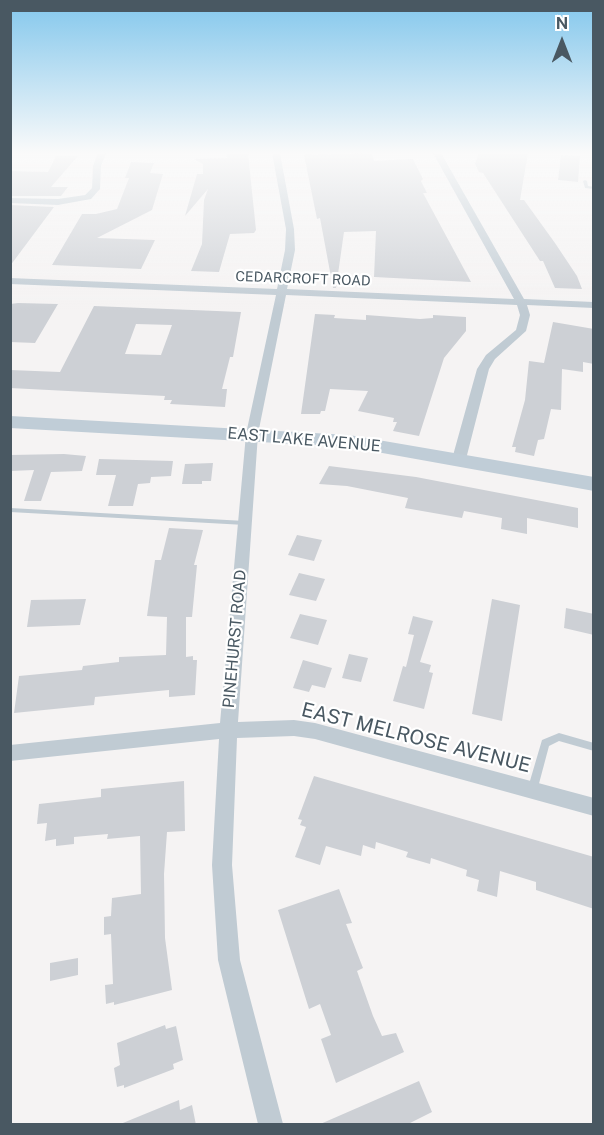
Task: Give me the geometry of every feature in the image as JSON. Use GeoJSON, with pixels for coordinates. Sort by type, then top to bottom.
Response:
{"type":"FeatureCollection","features":[{"type":"Feature","properties":{"kind":"street","name":"PINEHURST ROAD"},"geometry":{"type":"LineString","coordinates":[[270,1125],[229,960],[222,865],[228,730],[252,434],[290,250],[290,229],[286,206]]}},
{"type":"Feature","properties":{"kind":"street"},"geometry":{"type":"LineString","coordinates":[[459,459],[485,363],[521,331],[525,315],[521,302],[466,206]]}},
{"type":"Feature","properties":{"kind":"street","name":"CEDARCROFT ROAD"},"geometry":{"type":"LineString","coordinates":[[10,281],[594,305]]}},
{"type":"Feature","properties":{"kind":"street","name":"EAST LAKE AVENUE"},"geometry":{"type":"LineString","coordinates":[[10,422],[349,441],[594,484]]}},
{"type":"Feature","properties":{"kind":"street","name":"EAST MELROSE AVENUE"},"geometry":{"type":"LineString","coordinates":[[10,753],[228,730],[271,728],[315,731],[594,807]]}},
{"type":"Feature","properties":{"kind":"lane"},"geometry":{"type":"LineString","coordinates":[[10,510],[245,523]]}},
{"type":"Feature","properties":{"kind":"lane"},"geometry":{"type":"LineString","coordinates":[[532,790],[545,742],[559,737],[594,747]]}},
{"type":"Feature","properties":{"kind":"building"},"geometry":{"type":"Polygon","coordinates":[[[10,206],[54,207],[10,266],[10,206]]]}},
{"type":"Feature","properties":{"kind":"building"},"geometry":{"type":"Polygon","coordinates":[[[118,206],[153,206],[152,210],[97,238],[155,240],[141,269],[52,265],[82,214],[96,214],[117,209],[118,206]]]}},
{"type":"Feature","properties":{"kind":"building"},"geometry":{"type":"Polygon","coordinates":[[[188,206],[194,206],[185,216],[188,206]]]}},
{"type":"Feature","properties":{"kind":"building"},"geometry":{"type":"Polygon","coordinates":[[[204,206],[254,206],[256,230],[254,233],[230,234],[219,272],[191,271],[202,244],[204,206]]]}},
{"type":"Feature","properties":{"kind":"building"},"geometry":{"type":"Polygon","coordinates":[[[314,206],[430,206],[471,282],[374,277],[376,231],[344,232],[336,288],[333,288],[320,218],[317,219],[314,206]]]}},
{"type":"Feature","properties":{"kind":"building"},"geometry":{"type":"Polygon","coordinates":[[[504,206],[528,206],[577,276],[582,289],[555,288],[543,261],[540,261],[504,206]]]}},
{"type":"Feature","properties":{"kind":"building"},"geometry":{"type":"Polygon","coordinates":[[[10,304],[58,304],[35,343],[10,342],[10,304]]]}},
{"type":"Feature","properties":{"kind":"building"},"geometry":{"type":"Polygon","coordinates":[[[94,306],[241,312],[233,357],[230,357],[222,389],[227,389],[225,407],[170,404],[172,400],[164,400],[165,396],[10,388],[10,370],[60,372],[94,306]],[[136,324],[125,354],[161,355],[172,325],[136,324]]]}},
{"type":"Feature","properties":{"kind":"building"},"geometry":{"type":"Polygon","coordinates":[[[315,314],[366,320],[366,315],[420,319],[433,318],[433,315],[466,317],[466,331],[444,358],[419,436],[393,431],[397,422],[393,422],[394,418],[358,411],[368,391],[330,389],[325,411],[321,411],[320,414],[301,414],[315,314]]]}},
{"type":"Feature","properties":{"kind":"building"},"geometry":{"type":"Polygon","coordinates":[[[553,322],[594,329],[594,364],[583,362],[583,372],[562,369],[561,410],[551,409],[544,439],[538,440],[534,456],[515,452],[516,447],[512,447],[525,400],[529,361],[544,363],[553,322]]]}},
{"type":"Feature","properties":{"kind":"building"},"geometry":{"type":"Polygon","coordinates":[[[10,455],[86,456],[82,471],[51,472],[41,501],[24,501],[34,470],[10,471],[10,455]]]}},
{"type":"Feature","properties":{"kind":"building"},"geometry":{"type":"Polygon","coordinates":[[[99,459],[173,461],[171,476],[151,477],[150,483],[138,484],[133,506],[108,506],[116,475],[96,475],[99,459]]]}},
{"type":"Feature","properties":{"kind":"building"},"geometry":{"type":"Polygon","coordinates":[[[213,463],[211,481],[202,481],[202,484],[182,484],[185,464],[213,463]]]}},
{"type":"Feature","properties":{"kind":"building"},"geometry":{"type":"Polygon","coordinates":[[[329,466],[416,477],[578,508],[578,528],[527,518],[527,534],[501,529],[502,518],[464,511],[462,518],[405,508],[408,498],[347,486],[319,484],[329,466]]]}},
{"type":"Feature","properties":{"kind":"building"},"geometry":{"type":"Polygon","coordinates":[[[169,528],[203,530],[194,565],[197,565],[192,617],[186,617],[186,657],[193,656],[193,660],[197,660],[195,695],[169,697],[169,690],[95,697],[94,705],[14,713],[19,676],[82,670],[83,666],[119,662],[119,657],[166,655],[167,617],[147,616],[155,560],[161,560],[169,528]]]}},
{"type":"Feature","properties":{"kind":"building"},"geometry":{"type":"Polygon","coordinates":[[[297,535],[322,540],[314,561],[288,555],[297,535]]]}},
{"type":"Feature","properties":{"kind":"building"},"geometry":{"type":"Polygon","coordinates":[[[299,573],[325,579],[316,601],[289,595],[299,573]]]}},
{"type":"Feature","properties":{"kind":"building"},"geometry":{"type":"Polygon","coordinates":[[[86,599],[80,625],[27,627],[31,600],[86,599]]]}},
{"type":"Feature","properties":{"kind":"building"},"geometry":{"type":"Polygon","coordinates":[[[492,599],[520,605],[502,721],[472,714],[492,599]]]}},
{"type":"Feature","properties":{"kind":"building"},"geometry":{"type":"Polygon","coordinates":[[[566,608],[594,614],[594,635],[564,628],[566,608]]]}},
{"type":"Feature","properties":{"kind":"building"},"geometry":{"type":"Polygon","coordinates":[[[300,614],[327,620],[318,645],[290,638],[300,614]]]}},
{"type":"Feature","properties":{"kind":"building"},"geometry":{"type":"Polygon","coordinates":[[[413,616],[433,621],[420,662],[431,665],[429,672],[433,673],[424,709],[393,701],[403,666],[406,667],[414,635],[408,634],[413,616]]]}},
{"type":"Feature","properties":{"kind":"building"},"geometry":{"type":"Polygon","coordinates":[[[349,654],[368,658],[361,682],[342,678],[349,654]]]}},
{"type":"Feature","properties":{"kind":"building"},"geometry":{"type":"Polygon","coordinates":[[[303,660],[332,668],[325,688],[312,685],[309,692],[293,688],[303,660]]]}},
{"type":"Feature","properties":{"kind":"building"},"geometry":{"type":"Polygon","coordinates":[[[314,776],[594,857],[594,909],[536,890],[536,882],[500,871],[497,897],[477,891],[479,880],[466,876],[467,870],[431,858],[430,864],[406,857],[408,852],[376,842],[375,849],[363,845],[361,856],[326,846],[320,865],[295,857],[306,827],[300,825],[302,820],[298,819],[314,776]]]}},
{"type":"Feature","properties":{"kind":"building"},"geometry":{"type":"Polygon","coordinates":[[[184,781],[185,831],[167,832],[164,874],[165,938],[172,990],[114,1005],[114,1002],[106,1004],[105,985],[113,984],[111,934],[104,935],[104,917],[111,916],[112,898],[141,894],[140,836],[107,839],[108,834],[74,837],[74,844],[56,846],[56,839],[45,841],[47,823],[37,824],[39,804],[101,797],[101,789],[184,781]]]}},
{"type":"Feature","properties":{"kind":"building"},"geometry":{"type":"Polygon","coordinates":[[[339,889],[352,923],[346,924],[363,968],[357,971],[373,1016],[382,1036],[396,1033],[404,1052],[336,1083],[321,1039],[331,1035],[320,1004],[309,1009],[278,910],[339,889]]]}},
{"type":"Feature","properties":{"kind":"building"},"geometry":{"type":"Polygon","coordinates":[[[78,958],[78,975],[50,981],[50,963],[78,958]]]}},
{"type":"Feature","properties":{"kind":"building"},"geometry":{"type":"Polygon","coordinates":[[[165,1025],[166,1029],[176,1026],[183,1060],[173,1064],[174,1069],[124,1088],[124,1085],[117,1087],[114,1068],[120,1065],[117,1043],[165,1025]]]}},
{"type":"Feature","properties":{"kind":"building"},"geometry":{"type":"Polygon","coordinates":[[[419,1081],[432,1112],[406,1125],[318,1125],[419,1081]]]}},
{"type":"Feature","properties":{"kind":"building"},"geometry":{"type":"Polygon","coordinates":[[[179,1100],[180,1110],[192,1105],[196,1125],[118,1125],[179,1100]]]}}]}
